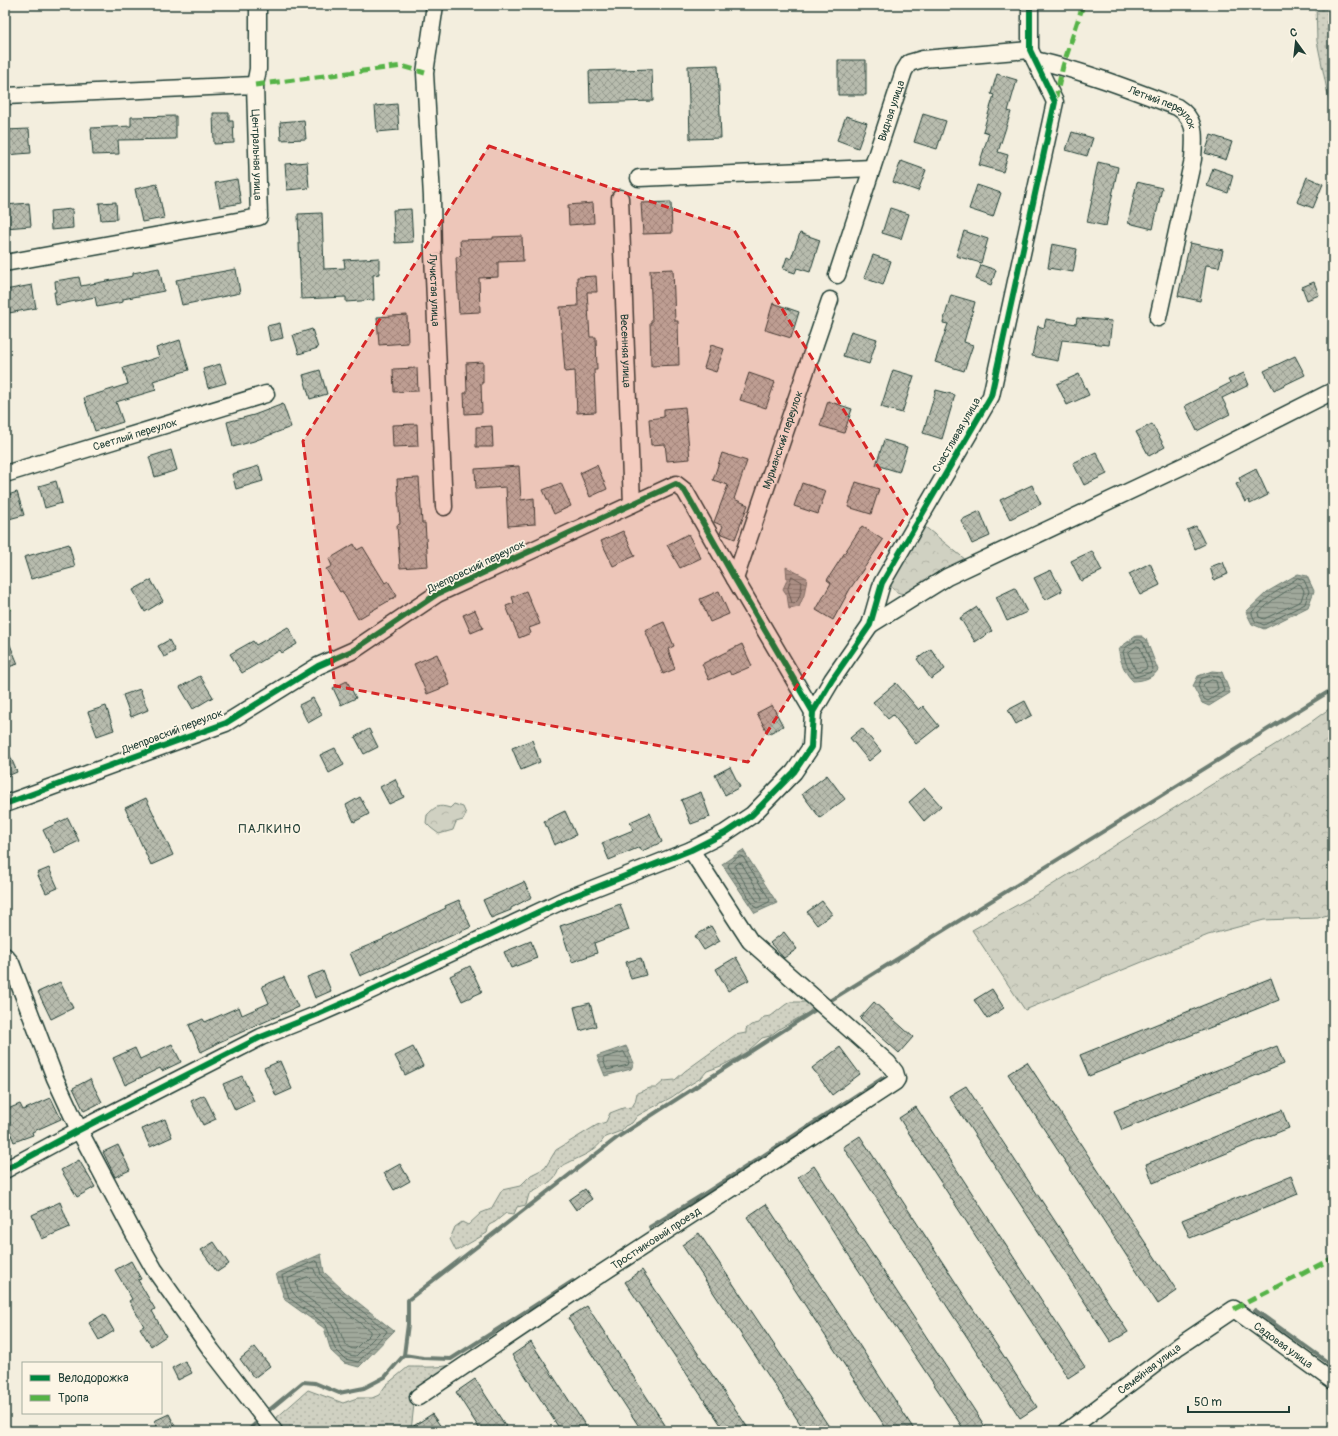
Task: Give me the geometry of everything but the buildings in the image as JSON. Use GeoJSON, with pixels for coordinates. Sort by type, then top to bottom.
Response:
{"type":"FeatureCollection","features":[{"type":"Feature","properties":{"kind":"street"},"geometry":{"type":"LineString","coordinates":[[5,96],[255,85],[258,69],[258,5]]}},
{"type":"Feature","properties":{"kind":"street","name":"Лучистая улица"},"geometry":{"type":"LineString","coordinates":[[435,5],[425,73],[432,197],[433,254],[444,507]]}},
{"type":"Feature","properties":{"kind":"street"},"geometry":{"type":"LineString","coordinates":[[1030,5],[1032,55]]}},
{"type":"Feature","properties":{"kind":"street","name":"Видная улица"},"geometry":{"type":"LineString","coordinates":[[837,275],[904,71],[909,63],[923,59],[1032,55]]}},
{"type":"Feature","properties":{"kind":"street","name":"Летний переулок"},"geometry":{"type":"LineString","coordinates":[[1032,55],[1092,75],[1170,104],[1185,112],[1190,119],[1194,133],[1193,159],[1158,318]]}},
{"type":"Feature","properties":{"kind":"street","name":"Счастливая улица"},"geometry":{"type":"LineString","coordinates":[[813,712],[832,680],[870,625],[882,583],[991,396],[1055,102],[1032,55]]}},
{"type":"Feature","properties":{"kind":"street","name":"Центральная улица"},"geometry":{"type":"LineString","coordinates":[[5,263],[259,217],[255,85]]}},
{"type":"Feature","properties":{"kind":"street"},"geometry":{"type":"LineString","coordinates":[[639,178],[872,168]]}},
{"type":"Feature","properties":{"kind":"street","name":"Весенняя улица"},"geometry":{"type":"LineString","coordinates":[[620,198],[632,504]]}},
{"type":"Feature","properties":{"kind":"street","name":"Мурманский переулок"},"geometry":{"type":"LineString","coordinates":[[735,579],[830,300]]}},
{"type":"Feature","properties":{"kind":"street"},"geometry":{"type":"LineString","coordinates":[[870,625],[947,578],[1202,458],[1333,391]]}},
{"type":"Feature","properties":{"kind":"street","name":"Светлый переулок"},"geometry":{"type":"LineString","coordinates":[[5,474],[266,394]]}},
{"type":"Feature","properties":{"kind":"street","name":"Днепровский переулок"},"geometry":{"type":"LineString","coordinates":[[5,804],[226,723],[318,666],[354,650],[437,594],[676,484],[685,491],[813,712]]}},
{"type":"Feature","properties":{"kind":"street"},"geometry":{"type":"LineString","coordinates":[[5,1170],[79,1130],[261,1037],[343,1003],[564,900],[691,850],[725,833],[752,815],[794,772],[811,747],[813,712]]}},
{"type":"Feature","properties":{"kind":"street","name":"Тростниковый проезд"},"geometry":{"type":"LineString","coordinates":[[418,1397],[596,1277],[895,1082],[897,1079],[895,1072],[888,1063],[750,941],[691,850]]}},
{"type":"Feature","properties":{"kind":"street"},"geometry":{"type":"LineString","coordinates":[[5,956],[11,963],[54,1078],[79,1130],[154,1269],[212,1351],[274,1431]]}},
{"type":"Feature","properties":{"kind":"street","name":"Садовая улица"},"geometry":{"type":"LineString","coordinates":[[1234,1309],[1333,1381]]}},
{"type":"Feature","properties":{"kind":"street","name":"Семейная улица"},"geometry":{"type":"LineString","coordinates":[[1067,1431],[1178,1346],[1234,1309]]}},
{"type":"Feature","properties":{"kind":"highlighted area"},"geometry":{"type":"Polygon","coordinates":[[[489,146],[734,230],[907,514],[748,762],[335,686],[303,441],[489,146]]]}},
{"type":"Feature","properties":{"kind":"green space"},"geometry":{"type":"Polygon","coordinates":[[[1316,5],[1333,5],[1333,120],[1317,41],[1316,5]]]}},
{"type":"Feature","properties":{"kind":"green space"},"geometry":{"type":"Polygon","coordinates":[[[924,526],[966,560],[907,594],[898,592],[892,588],[889,581],[924,526]]]}},
{"type":"Feature","properties":{"kind":"green space"},"geometry":{"type":"Polygon","coordinates":[[[1333,706],[1333,913],[1318,918],[1264,920],[1208,935],[1025,1010],[972,930],[1044,890],[1311,722],[1333,706]]]}},
{"type":"Feature","properties":{"kind":"green space"},"geometry":{"type":"Polygon","coordinates":[[[454,804],[463,807],[466,814],[463,820],[456,822],[453,830],[439,834],[426,823],[427,815],[435,808],[442,806],[450,808],[454,804]]]}},
{"type":"Feature","properties":{"kind":"green space"},"geometry":{"type":"Polygon","coordinates":[[[790,1002],[811,1002],[813,1006],[811,1011],[779,1029],[770,1036],[762,1038],[748,1051],[737,1058],[707,1071],[701,1078],[672,1097],[637,1116],[632,1123],[625,1126],[621,1131],[605,1137],[596,1148],[590,1152],[559,1168],[555,1177],[551,1181],[529,1194],[526,1205],[517,1207],[514,1214],[506,1213],[489,1225],[487,1233],[456,1251],[450,1239],[455,1227],[462,1222],[468,1225],[481,1213],[491,1209],[502,1190],[520,1186],[531,1175],[545,1168],[556,1150],[597,1125],[606,1122],[610,1113],[623,1108],[632,1107],[637,1093],[650,1088],[656,1088],[664,1081],[675,1080],[735,1035],[746,1033],[746,1029],[751,1025],[759,1023],[764,1017],[771,1016],[790,1002]]]}},
{"type":"Feature","properties":{"kind":"green space"},"geometry":{"type":"Polygon","coordinates":[[[457,1364],[415,1395],[411,1431],[285,1431],[275,1419],[308,1390],[343,1403],[357,1398],[372,1398],[379,1395],[386,1385],[408,1367],[439,1367],[457,1364]]]}},
{"type":"Feature","properties":{"kind":"water"},"geometry":{"type":"Polygon","coordinates":[[[786,567],[807,578],[804,595],[799,607],[789,609],[787,595],[783,589],[787,580],[786,567]]]}},
{"type":"Feature","properties":{"kind":"water"},"geometry":{"type":"Polygon","coordinates":[[[1298,574],[1307,576],[1314,591],[1308,607],[1264,629],[1252,624],[1246,612],[1267,592],[1298,574]]]}},
{"type":"Feature","properties":{"kind":"water"},"geometry":{"type":"Polygon","coordinates":[[[1136,636],[1142,636],[1146,639],[1158,670],[1156,673],[1147,678],[1133,681],[1123,667],[1119,650],[1136,636]]]}},
{"type":"Feature","properties":{"kind":"water"},"geometry":{"type":"Polygon","coordinates":[[[1212,671],[1222,672],[1230,693],[1209,706],[1202,703],[1193,686],[1198,676],[1212,671]]]}},
{"type":"Feature","properties":{"kind":"water"},"geometry":{"type":"Polygon","coordinates":[[[743,850],[777,903],[755,913],[722,864],[743,850]]]}},
{"type":"Feature","properties":{"kind":"water"},"geometry":{"type":"Polygon","coordinates":[[[626,1046],[634,1063],[631,1069],[605,1076],[597,1056],[626,1046]]]}},
{"type":"Feature","properties":{"kind":"water"},"geometry":{"type":"Polygon","coordinates":[[[321,1254],[324,1272],[345,1292],[394,1331],[359,1367],[344,1363],[331,1351],[324,1328],[285,1300],[276,1274],[321,1254]]]}},
{"type":"Feature","properties":{"kind":"waterway"},"geometry":{"type":"LineString","coordinates":[[831,1000],[1333,689]]}},
{"type":"Feature","properties":{"kind":"waterway"},"geometry":{"type":"LineString","coordinates":[[268,1411],[303,1382],[315,1383],[339,1393],[364,1388],[385,1377],[404,1355],[408,1324],[408,1300],[618,1137],[815,1010]]}},
{"type":"Feature","properties":{"kind":"waterway"},"geometry":{"type":"LineString","coordinates":[[650,1227],[704,1194],[883,1078]]}},
{"type":"Feature","properties":{"kind":"waterway"},"geometry":{"type":"LineString","coordinates":[[404,1355],[423,1358],[451,1359],[573,1281]]}},
{"type":"Feature","properties":{"kind":"waterway"},"geometry":{"type":"LineString","coordinates":[[1255,1310],[1333,1366]]}},
{"type":"Feature","properties":{"kind":"waterway"},"geometry":{"type":"LineString","coordinates":[[248,1431],[255,1424]]}},
{"type":"Feature","properties":{"kind":"marked path"},"geometry":{"type":"LineString","coordinates":[[1055,101],[1063,66],[1083,5]]}},
{"type":"Feature","properties":{"kind":"marked path"},"geometry":{"type":"LineString","coordinates":[[255,85],[402,66],[425,73]]}},
{"type":"Feature","properties":{"kind":"marked path"},"geometry":{"type":"LineString","coordinates":[[5,610],[10,607]]}},
{"type":"Feature","properties":{"kind":"marked path"},"geometry":{"type":"LineString","coordinates":[[1234,1309],[1333,1258]]}},
{"type":"Feature","properties":{"kind":"cycle path"},"geometry":{"type":"LineString","coordinates":[[5,1170],[79,1130],[261,1037],[357,997],[564,900],[691,850],[725,833],[752,815],[794,772],[811,747],[813,712],[832,680],[870,625],[882,583],[991,396],[1055,102],[1030,50],[1030,5]]}},
{"type":"Feature","properties":{"kind":"cycle path"},"geometry":{"type":"LineString","coordinates":[[5,804],[226,723],[318,666],[354,650],[437,594],[676,484],[685,491],[813,712]]}},
{"type":"Feature","properties":{"kind":"district","name":"ПАЛКИНО"},"geometry":{"type":"Point","coordinates":[270,828]}}]}
